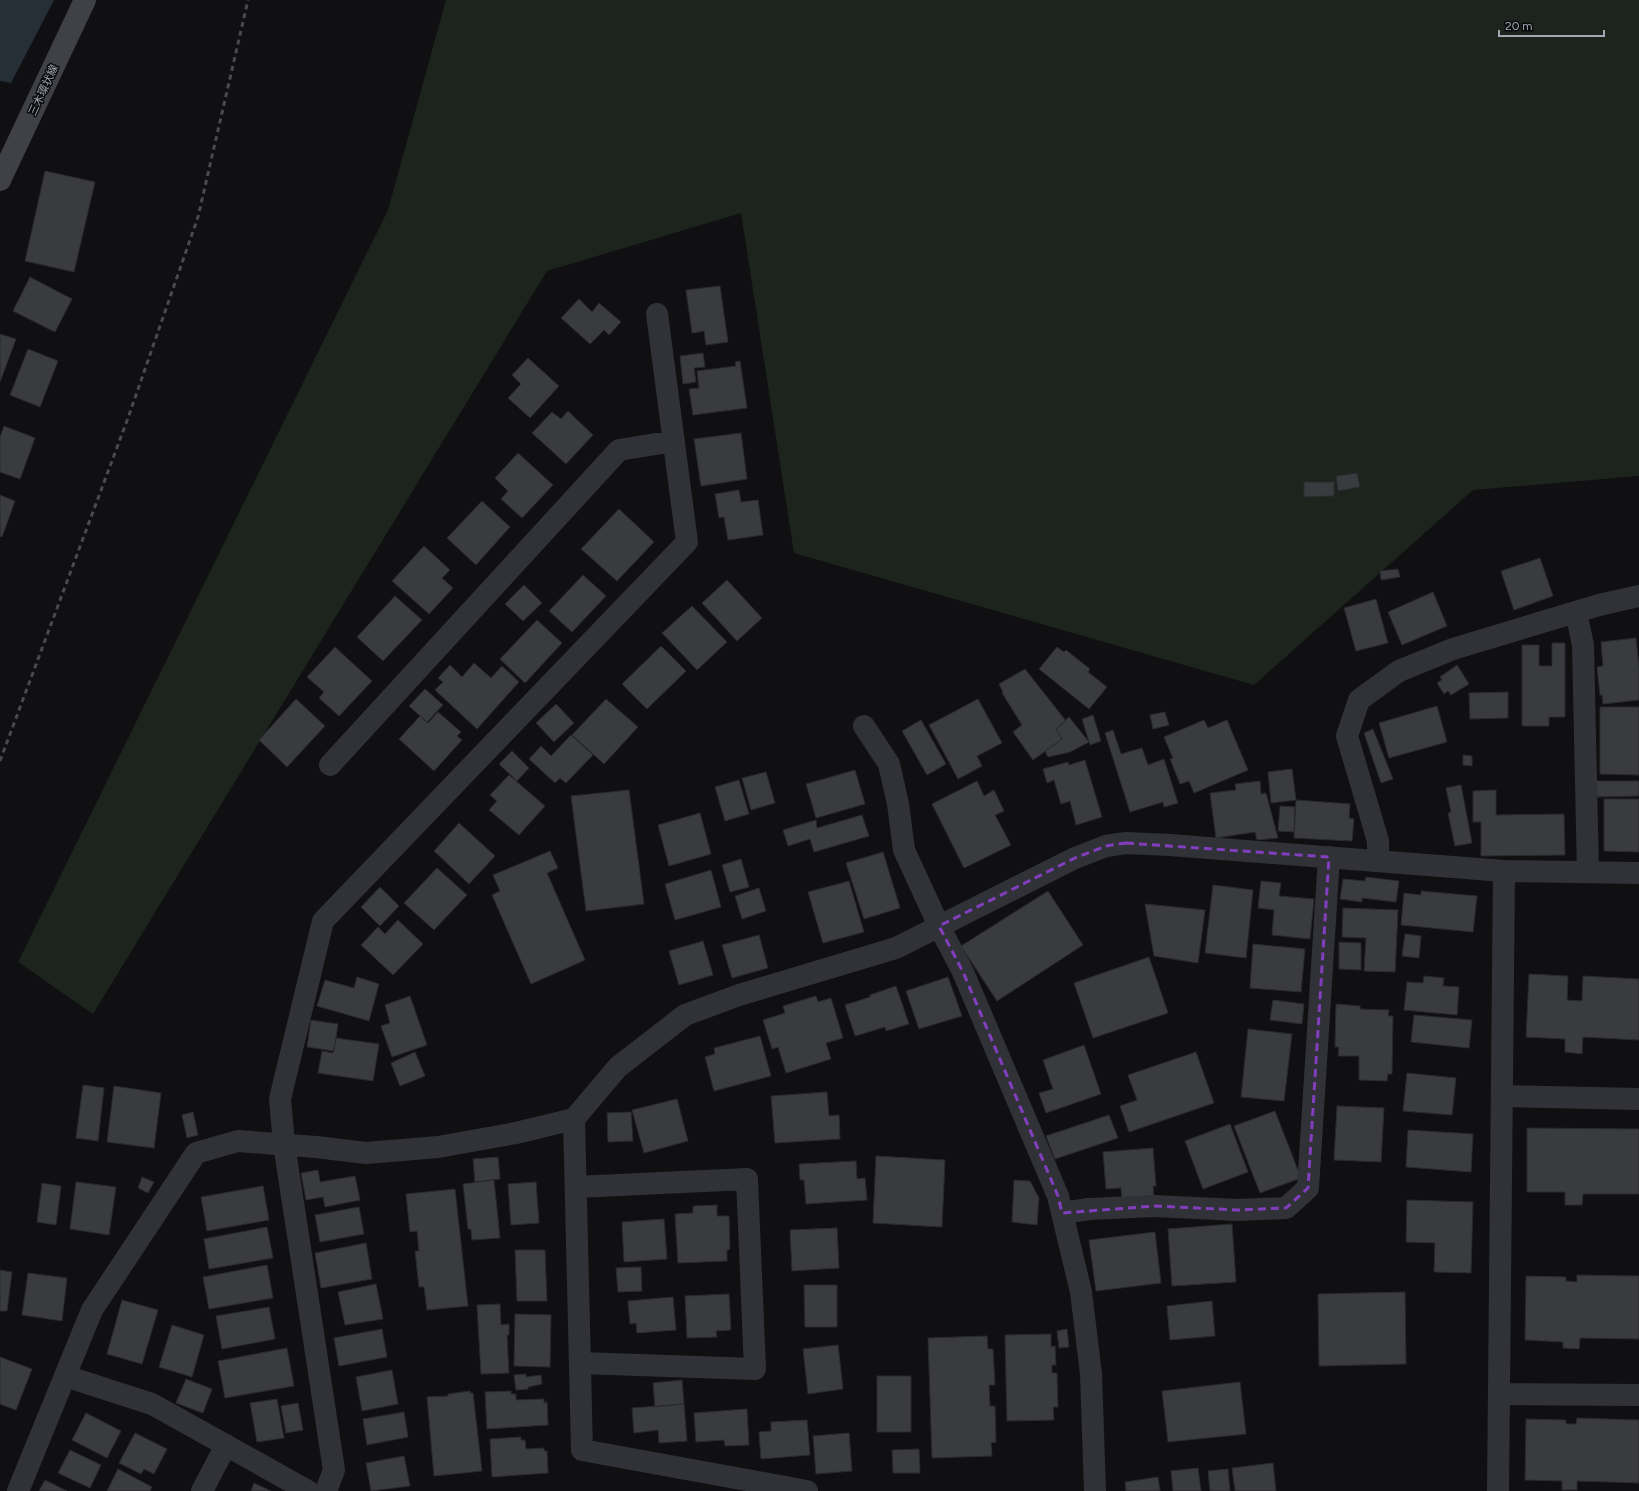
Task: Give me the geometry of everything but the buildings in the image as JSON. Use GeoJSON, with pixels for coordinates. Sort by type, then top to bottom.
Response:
{"type":"FeatureCollection","features":[{"type":"Feature","properties":{"kind":"main road","name":"三木環状線"},"geometry":{"type":"LineString","coordinates":[[0,180],[85,0]]}},
{"type":"Feature","properties":{"kind":"street"},"geometry":{"type":"LineString","coordinates":[[326,1491],[334,1470],[284,1144],[280,1098],[324,921],[687,542],[658,314]]}},
{"type":"Feature","properties":{"kind":"street"},"geometry":{"type":"LineString","coordinates":[[330,765],[619,450],[674,441]]}},
{"type":"Feature","properties":{"kind":"street"},"geometry":{"type":"LineString","coordinates":[[1378,861],[1378,840],[1346,736],[1359,700],[1400,671],[1453,649],[1599,604],[1639,596]]}},
{"type":"Feature","properties":{"kind":"street"},"geometry":{"type":"LineString","coordinates":[[1576,612],[1583,644],[1588,872]]}},
{"type":"Feature","properties":{"kind":"street"},"geometry":{"type":"LineString","coordinates":[[864,726],[889,764],[898,804],[904,850],[939,926],[963,972],[1058,1196],[1081,1292],[1091,1374],[1096,1491]]}},
{"type":"Feature","properties":{"kind":"street"},"geometry":{"type":"LineString","coordinates":[[18,1491],[92,1310],[196,1153],[238,1141],[284,1144],[366,1153],[438,1148],[516,1133],[574,1119],[618,1067],[685,1015],[739,995],[896,948],[1075,858],[1106,846],[1133,843],[1329,857],[1504,872],[1639,873]]}},
{"type":"Feature","properties":{"kind":"street"},"geometry":{"type":"LineString","coordinates":[[1062,1213],[1089,1209],[1155,1206],[1236,1210],[1286,1208],[1308,1188],[1329,857]]}},
{"type":"Feature","properties":{"kind":"street"},"geometry":{"type":"LineString","coordinates":[[1498,1491],[1504,872]]}},
{"type":"Feature","properties":{"kind":"street"},"geometry":{"type":"LineString","coordinates":[[1502,1096],[1639,1099]]}},
{"type":"Feature","properties":{"kind":"street"},"geometry":{"type":"LineString","coordinates":[[574,1119],[582,1450],[807,1491]]}},
{"type":"Feature","properties":{"kind":"street"},"geometry":{"type":"LineString","coordinates":[[576,1187],[746,1179],[755,1369],[580,1363]]}},
{"type":"Feature","properties":{"kind":"street"},"geometry":{"type":"LineString","coordinates":[[65,1376],[152,1404],[308,1491]]}},
{"type":"Feature","properties":{"kind":"street"},"geometry":{"type":"LineString","coordinates":[[1499,1394],[1639,1395]]}},
{"type":"Feature","properties":{"kind":"street"},"geometry":{"type":"LineString","coordinates":[[202,1491],[226,1445]]}},
{"type":"Feature","properties":{"kind":"highlighted area"},"geometry":{"type":"Polygon","coordinates":[[[1126,843],[1329,857],[1308,1188],[1286,1208],[1237,1210],[1155,1206],[1062,1213],[1058,1196],[963,972],[939,926],[1075,858],[1106,846],[1126,843]]]}},
{"type":"Feature","properties":{"kind":"shaded area"},"geometry":{"type":"Polygon","coordinates":[[[0,0],[54,0],[11,83],[0,81],[0,0]]]}},
{"type":"Feature","properties":{"kind":"shaded area"},"geometry":{"type":"Polygon","coordinates":[[[446,0],[1639,0],[1639,476],[1473,490],[1254,685],[794,553],[741,213],[547,271],[93,1014],[18,962],[388,210],[446,0]]]}},
{"type":"Feature","properties":{"kind":"railway"},"geometry":{"type":"LineString","coordinates":[[0,761],[128,418],[198,217],[248,0]]}}]}
